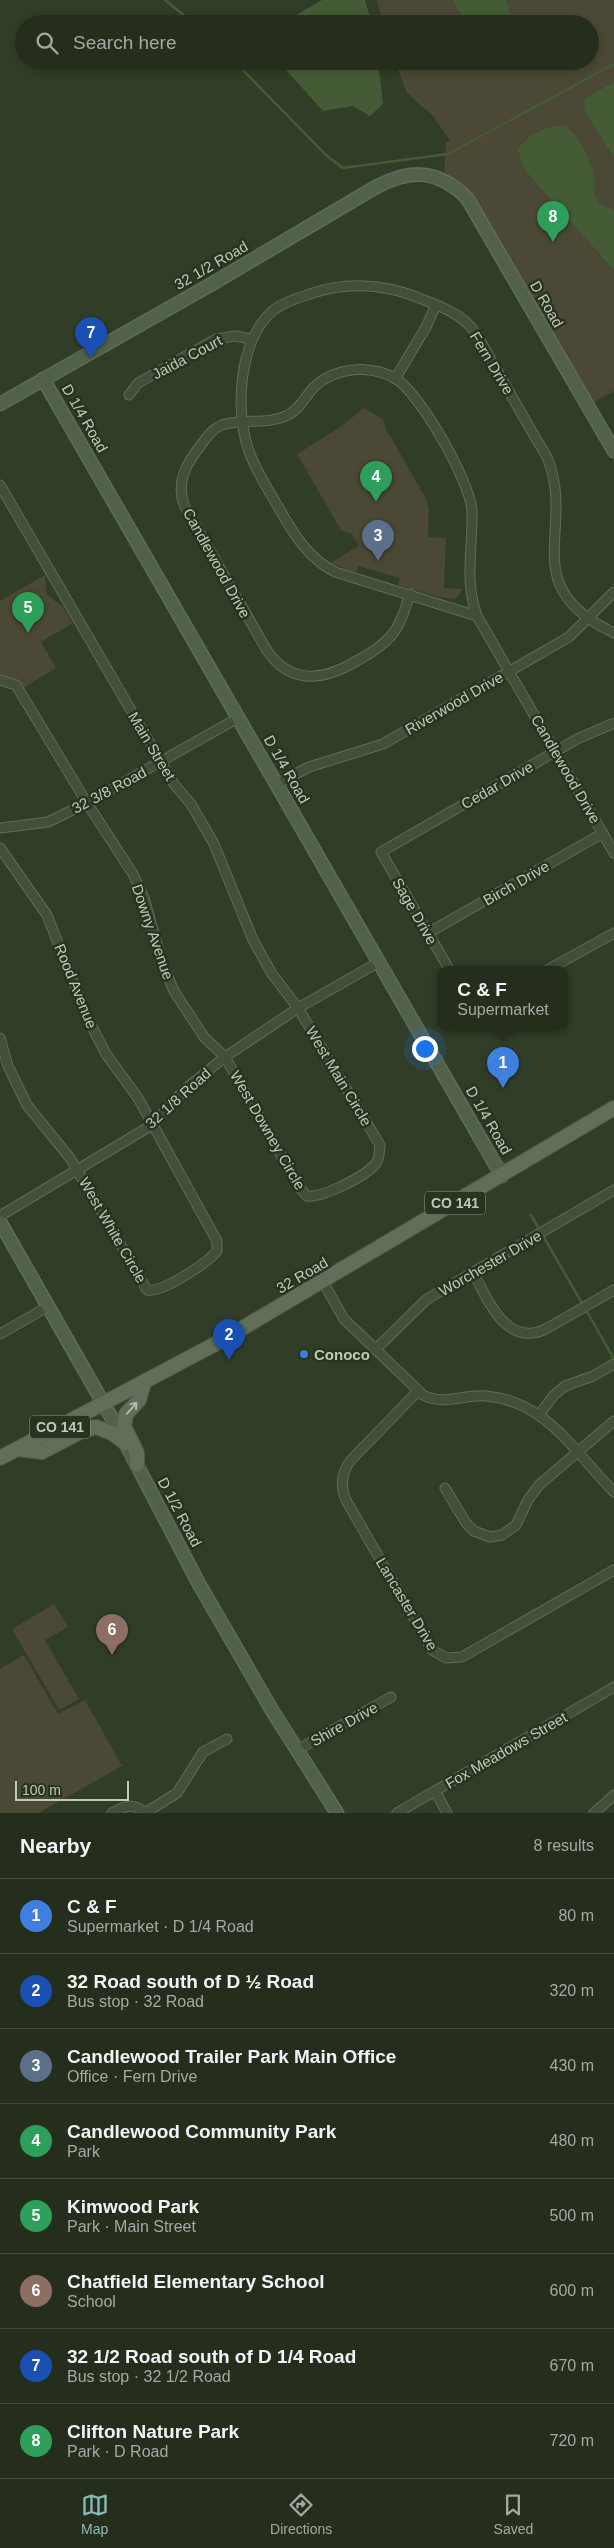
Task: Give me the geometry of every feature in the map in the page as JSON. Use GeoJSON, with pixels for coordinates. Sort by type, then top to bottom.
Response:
{"type":"FeatureCollection","features":[{"type":"Feature","properties":{"kind":"main road","name":"32 Road"},"geometry":{"type":"LineString","coordinates":[[0,1458],[144,1383],[323,1282],[614,1108]]}},
{"type":"Feature","properties":{"kind":"main road"},"geometry":{"type":"LineString","coordinates":[[137,1465],[137,1453],[124,1426],[126,1414],[139,1400],[144,1383]]}},
{"type":"Feature","properties":{"kind":"main road"},"geometry":{"type":"LineString","coordinates":[[17,1449],[42,1452],[82,1431],[96,1427],[112,1432],[125,1443]]}},
{"type":"Feature","properties":{"kind":"street","name":"32 1/2 Road"},"geometry":{"type":"LineString","coordinates":[[0,404],[388,180],[418,174],[444,180]]}},
{"type":"Feature","properties":{"kind":"street","name":"D Road"},"geometry":{"type":"LineString","coordinates":[[444,180],[467,198],[474,209],[614,451]]}},
{"type":"Feature","properties":{"kind":"street","name":"Fern Drive"},"geometry":{"type":"LineString","coordinates":[[477,616],[335,572],[309,554],[296,538],[258,472],[250,454],[243,420],[242,400],[251,340],[260,324],[275,310],[292,300],[330,288],[364,286],[388,288],[450,311],[470,327],[547,457],[555,486],[552,553],[555,573],[566,597],[580,612],[614,632]]}},
{"type":"Feature","properties":{"kind":"street"},"geometry":{"type":"LineString","coordinates":[[396,379],[426,327],[436,305]]}},
{"type":"Feature","properties":{"kind":"street","name":"Jaida Court"},"geometry":{"type":"LineString","coordinates":[[129,395],[138,383],[216,339],[235,336],[251,340]]}},
{"type":"Feature","properties":{"kind":"street","name":"Candlewood Drive"},"geometry":{"type":"LineString","coordinates":[[410,594],[402,617],[390,637],[372,653],[337,672],[321,676],[306,676],[291,672],[273,659],[188,513],[181,490],[185,467],[210,433],[224,425],[243,420],[270,420],[291,414],[318,384],[339,373],[367,370],[396,379],[420,404],[467,488],[472,510],[469,593],[477,616],[614,853]]}},
{"type":"Feature","properties":{"kind":"street","name":"D 1/4 Road"},"geometry":{"type":"LineString","coordinates":[[44,380],[502,1176]]}},
{"type":"Feature","properties":{"kind":"street","name":"Main Street"},"geometry":{"type":"LineString","coordinates":[[0,485],[174,784],[191,804],[214,844],[253,940],[272,974],[298,1008]]}},
{"type":"Feature","properties":{"kind":"street","name":"Riverwood Drive"},"geometry":{"type":"LineString","coordinates":[[276,784],[309,767],[382,744],[569,637],[614,592]]}},
{"type":"Feature","properties":{"kind":"street","name":"Downy Avenue"},"geometry":{"type":"LineString","coordinates":[[0,680],[16,685],[87,803],[133,874],[144,898],[163,965],[174,991],[204,1037],[225,1057]]}},
{"type":"Feature","properties":{"kind":"street","name":"32 3/8 Road"},"geometry":{"type":"LineString","coordinates":[[0,828],[48,822],[87,803],[238,718]]}},
{"type":"Feature","properties":{"kind":"street","name":"Cedar Drive"},"geometry":{"type":"LineString","coordinates":[[382,852],[556,751],[614,723]]}},
{"type":"Feature","properties":{"kind":"street","name":"Birch Drive"},"geometry":{"type":"LineString","coordinates":[[428,933],[603,833]]}},
{"type":"Feature","properties":{"kind":"street","name":"Rood Avenue"},"geometry":{"type":"LineString","coordinates":[[0,848],[47,915],[86,1015],[106,1054],[138,1098],[216,1241],[217,1251],[211,1258],[164,1288],[155,1292],[148,1290]]}},
{"type":"Feature","properties":{"kind":"street","name":"Sage Drive"},"geometry":{"type":"LineString","coordinates":[[382,852],[447,966]]}},
{"type":"Feature","properties":{"kind":"street"},"geometry":{"type":"LineString","coordinates":[[554,966],[614,932]]}},
{"type":"Feature","properties":{"kind":"street","name":"32 1/8 Road"},"geometry":{"type":"LineString","coordinates":[[0,1216],[152,1124],[184,1090],[225,1057],[298,1008],[379,962]]}},
{"type":"Feature","properties":{"kind":"street","name":"West Main Circle"},"geometry":{"type":"LineString","coordinates":[[298,1008],[380,1144]]}},
{"type":"Feature","properties":{"kind":"street","name":"West White Circle"},"geometry":{"type":"LineString","coordinates":[[0,1038],[8,1066],[27,1106],[78,1170],[148,1290]]}},
{"type":"Feature","properties":{"kind":"street","name":"West Downey Circle"},"geometry":{"type":"LineString","coordinates":[[225,1057],[300,1188],[307,1196],[316,1197],[325,1194],[376,1164],[380,1144]]}},
{"type":"Feature","properties":{"kind":"street","name":"Worchester Drive"},"geometry":{"type":"LineString","coordinates":[[376,1349],[427,1299],[614,1190]]}},
{"type":"Feature","properties":{"kind":"street","name":"D 1/2 Road"},"geometry":{"type":"LineString","coordinates":[[0,1222],[104,1404],[199,1584],[273,1712],[337,1813]]}},
{"type":"Feature","properties":{"kind":"street"},"geometry":{"type":"LineString","coordinates":[[473,1272],[503,1322],[512,1330],[523,1334],[535,1333],[546,1329],[614,1290]]}},
{"type":"Feature","properties":{"kind":"street"},"geometry":{"type":"LineString","coordinates":[[323,1282],[344,1319],[418,1391],[428,1398],[439,1400],[474,1396],[496,1397],[524,1406],[558,1430],[614,1492]]}},
{"type":"Feature","properties":{"kind":"street"},"geometry":{"type":"LineString","coordinates":[[0,1334],[49,1306]]}},
{"type":"Feature","properties":{"kind":"street"},"geometry":{"type":"LineString","coordinates":[[539,1415],[554,1395],[565,1386],[593,1376],[614,1364]]}},
{"type":"Feature","properties":{"kind":"street","name":"Lancaster Drive"},"geometry":{"type":"LineString","coordinates":[[418,1391],[351,1460],[343,1473],[342,1483],[346,1500],[432,1650],[446,1658],[462,1657],[614,1570]]}},
{"type":"Feature","properties":{"kind":"street"},"geometry":{"type":"LineString","coordinates":[[445,1488],[466,1523],[474,1531],[490,1536],[502,1535],[516,1525],[535,1489],[578,1450],[614,1421]]}},
{"type":"Feature","properties":{"kind":"street","name":"Fox Meadows Street"},"geometry":{"type":"LineString","coordinates":[[398,1813],[614,1687]]}},
{"type":"Feature","properties":{"kind":"street","name":"Shire Drive"},"geometry":{"type":"LineString","coordinates":[[297,1750],[391,1697]]}},
{"type":"Feature","properties":{"kind":"street"},"geometry":{"type":"LineString","coordinates":[[112,1813],[128,1806],[136,1806],[145,1813],[177,1793],[203,1752],[227,1739]]}},
{"type":"Feature","properties":{"kind":"street"},"geometry":{"type":"LineString","coordinates":[[435,1792],[447,1813]]}},
{"type":"Feature","properties":{"kind":"street"},"geometry":{"type":"LineString","coordinates":[[594,1813],[614,1795]]}},
{"type":"Feature","properties":{"kind":"shaded area"},"geometry":{"type":"Polygon","coordinates":[[[322,0],[365,0],[369,15],[296,15],[322,0]]]}},
{"type":"Feature","properties":{"kind":"shaded area"},"geometry":{"type":"Polygon","coordinates":[[[377,0],[614,0],[614,391],[592,403],[474,209],[444,180],[446,143],[450,140],[432,115],[407,93],[398,70],[599,70],[599,15],[381,15],[377,0]]]}},
{"type":"Feature","properties":{"kind":"shaded area"},"geometry":{"type":"Polygon","coordinates":[[[453,0],[506,0],[511,15],[462,15],[453,0]]]}},
{"type":"Feature","properties":{"kind":"shaded area"},"geometry":{"type":"Polygon","coordinates":[[[286,70],[379,70],[383,104],[370,116],[353,106],[323,111],[286,70]]]}},
{"type":"Feature","properties":{"kind":"shaded area"},"geometry":{"type":"Polygon","coordinates":[[[614,82],[614,158],[584,109],[585,99],[614,82]]]}},
{"type":"Feature","properties":{"kind":"shaded area"},"geometry":{"type":"Polygon","coordinates":[[[564,125],[575,134],[587,156],[592,171],[597,200],[614,210],[614,270],[524,169],[518,150],[522,144],[537,132],[550,127],[564,125]]]}},
{"type":"Feature","properties":{"kind":"shaded area"},"geometry":{"type":"Polygon","coordinates":[[[364,408],[384,420],[385,427],[425,497],[429,508],[428,537],[446,538],[444,588],[462,589],[456,599],[439,597],[398,585],[400,578],[358,566],[356,573],[330,563],[359,546],[352,534],[341,530],[297,454],[339,428],[364,408]]]}},
{"type":"Feature","properties":{"kind":"shaded area"},"geometry":{"type":"Polygon","coordinates":[[[45,575],[47,595],[62,606],[73,623],[41,642],[56,668],[23,688],[13,678],[0,677],[0,601],[45,575]]]}},
{"type":"Feature","properties":{"kind":"shaded area"},"geometry":{"type":"Polygon","coordinates":[[[54,1604],[68,1627],[45,1640],[79,1699],[59,1710],[12,1629],[54,1604]]]}},
{"type":"Feature","properties":{"kind":"shaded area"},"geometry":{"type":"Polygon","coordinates":[[[24,1655],[58,1714],[85,1700],[122,1766],[39,1813],[0,1813],[0,1669],[24,1655]]]}},
{"type":"Feature","properties":{"kind":"waterway"},"geometry":{"type":"LineString","coordinates":[[165,0],[184,15]]}},
{"type":"Feature","properties":{"kind":"waterway"},"geometry":{"type":"LineString","coordinates":[[243,70],[326,155],[343,168],[448,154],[614,64]]}},
{"type":"Feature","properties":{"kind":"waterway"},"geometry":{"type":"LineString","coordinates":[[531,1215],[583,1305]]}},
{"type":"Feature","properties":{"kind":"waterway"},"geometry":{"type":"LineString","coordinates":[[586,1310],[614,1359]]}},
{"type":"Feature","properties":{"kind":"place","name":"Clifton Nature Park"},"geometry":{"type":"Point","coordinates":[553,242]}},
{"type":"Feature","properties":{"kind":"place","name":"32 1/2 Road south of D 1/4 Road"},"geometry":{"type":"Point","coordinates":[91,358]}},
{"type":"Feature","properties":{"kind":"place","name":"Candlewood Community Park"},"geometry":{"type":"Point","coordinates":[376,502]}},
{"type":"Feature","properties":{"kind":"place","name":"Candlewood Trailer Park Main Office"},"geometry":{"type":"Point","coordinates":[378,561]}},
{"type":"Feature","properties":{"kind":"place","name":"Kimwood Park"},"geometry":{"type":"Point","coordinates":[28,633]}},
{"type":"Feature","properties":{"kind":"place","name":"C & F"},"geometry":{"type":"Point","coordinates":[503,1088]}},
{"type":"Feature","properties":{"kind":"place","name":"Conoco"},"geometry":{"type":"Point","coordinates":[304,1354]}},
{"type":"Feature","properties":{"kind":"place","name":"32 Road south of D ½ Road"},"geometry":{"type":"Point","coordinates":[229,1360]}},
{"type":"Feature","properties":{"kind":"place","name":"Chatfield Elementary School"},"geometry":{"type":"Point","coordinates":[112,1655]}}]}
